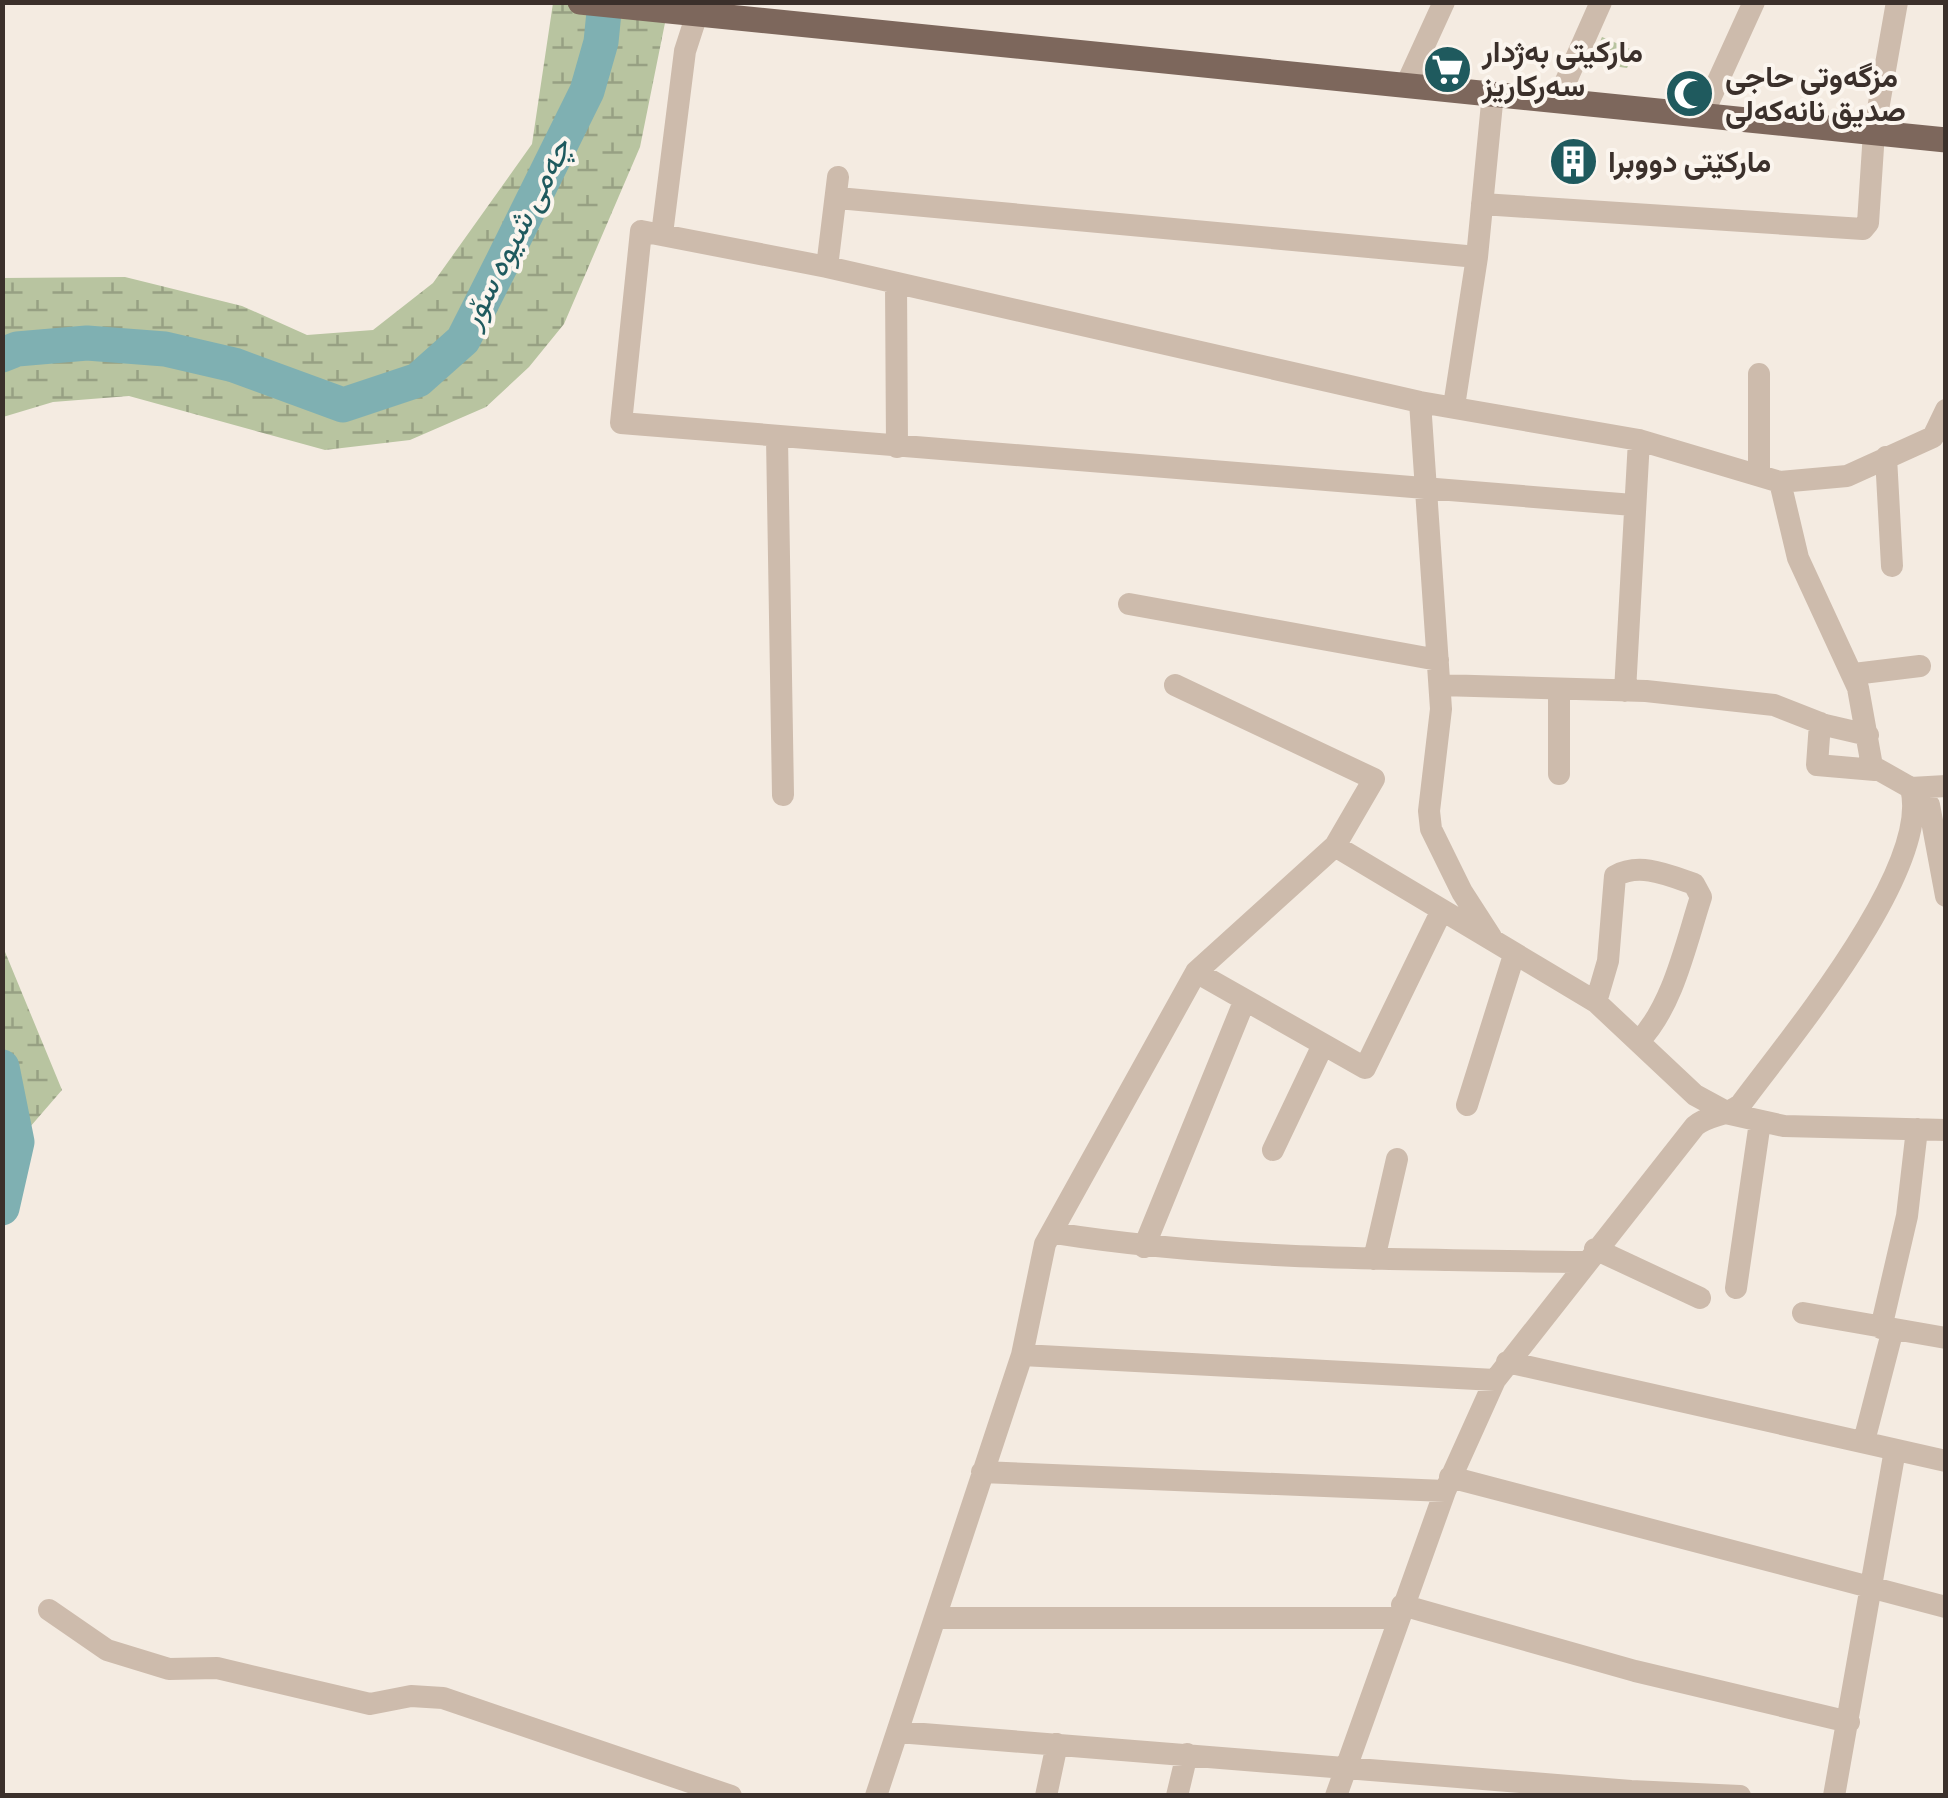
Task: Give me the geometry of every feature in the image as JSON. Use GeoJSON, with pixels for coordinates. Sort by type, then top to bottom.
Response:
{"type":"FeatureCollection","features":[{"type":"Feature","properties":{"kind":"main road"},"geometry":{"type":"LineString","coordinates":[[580,2],[1946,140]]}},
{"type":"Feature","properties":{"kind":"street"},"geometry":{"type":"LineString","coordinates":[[1407,84],[1444,2]]}},
{"type":"Feature","properties":{"kind":"street"},"geometry":{"type":"LineString","coordinates":[[1558,99],[1601,2]]}},
{"type":"Feature","properties":{"kind":"street"},"geometry":{"type":"LineString","coordinates":[[1703,114],[1754,2]]}},
{"type":"Feature","properties":{"kind":"street"},"geometry":{"type":"LineString","coordinates":[[1482,204],[1856,232],[1868,223],[1874,132],[1897,2]]}},
{"type":"Feature","properties":{"kind":"street"},"geometry":{"type":"LineString","coordinates":[[662,234],[685,51],[697,14]]}},
{"type":"Feature","properties":{"kind":"street"},"geometry":{"type":"LineString","coordinates":[[1454,406],[1477,258],[1494,92]]}},
{"type":"Feature","properties":{"kind":"street"},"geometry":{"type":"LineString","coordinates":[[827,267],[838,188],[1477,258]]}},
{"type":"Feature","properties":{"kind":"street"},"geometry":{"type":"LineString","coordinates":[[1633,505],[621,423],[641,231],[827,267],[1420,402],[1639,440],[1769,478],[1847,476],[1886,458],[1939,445],[1946,410]]}},
{"type":"Feature","properties":{"kind":"street"},"geometry":{"type":"LineString","coordinates":[[896,283],[897,447]]}},
{"type":"Feature","properties":{"kind":"street"},"geometry":{"type":"LineString","coordinates":[[1759,374],[1769,478],[1798,558],[1854,674],[1875,770]]}},
{"type":"Feature","properties":{"kind":"street"},"geometry":{"type":"LineString","coordinates":[[1420,402],[1423,490],[1440,685],[1431,830],[1462,892],[1505,950]]}},
{"type":"Feature","properties":{"kind":"street"},"geometry":{"type":"LineString","coordinates":[[778,438],[783,795]]}},
{"type":"Feature","properties":{"kind":"street"},"geometry":{"type":"LineString","coordinates":[[1624,691],[1639,440]]}},
{"type":"Feature","properties":{"kind":"street"},"geometry":{"type":"LineString","coordinates":[[1886,458],[1892,566]]}},
{"type":"Feature","properties":{"kind":"street"},"geometry":{"type":"LineString","coordinates":[[1129,604],[1438,660]]}},
{"type":"Feature","properties":{"kind":"street"},"geometry":{"type":"LineString","coordinates":[[1854,674],[1920,666]]}},
{"type":"Feature","properties":{"kind":"street"},"geometry":{"type":"LineString","coordinates":[[1440,685],[1527,684],[1559,690],[1624,691],[1774,705],[1820,723],[1868,735]]}},
{"type":"Feature","properties":{"kind":"street"},"geometry":{"type":"LineString","coordinates":[[876,1796],[1022,1355],[1045,1244],[1196,972],[1336,846],[1374,779],[1175,685]]}},
{"type":"Feature","properties":{"kind":"street"},"geometry":{"type":"LineString","coordinates":[[1559,690],[1560,774]]}},
{"type":"Feature","properties":{"kind":"street"},"geometry":{"type":"LineString","coordinates":[[1820,723],[1817,765],[1875,770],[1910,788],[1929,805],[1946,896]]}},
{"type":"Feature","properties":{"kind":"street"},"geometry":{"type":"LineString","coordinates":[[1910,788],[1946,786]]}},
{"type":"Feature","properties":{"kind":"street"},"geometry":{"type":"LineString","coordinates":[[1336,1796],[1448,1484],[1501,1371],[1695,1126],[1708,1118],[1730,1114],[1822,994],[1875,914],[1910,834],[1914,810],[1910,788]]}},
{"type":"Feature","properties":{"kind":"street"},"geometry":{"type":"LineString","coordinates":[[1336,846],[1596,1002],[1695,1094],[1730,1114],[1760,1122],[1946,1130]]}},
{"type":"Feature","properties":{"kind":"street"},"geometry":{"type":"LineString","coordinates":[[1596,1002],[1608,961],[1615,876],[1626,870],[1649,870],[1694,884],[1701,897],[1685,945],[1652,1027],[1639,1040]]}},
{"type":"Feature","properties":{"kind":"street"},"geometry":{"type":"LineString","coordinates":[[1196,972],[1365,1068],[1442,910]]}},
{"type":"Feature","properties":{"kind":"street"},"geometry":{"type":"LineString","coordinates":[[1467,1105],[1505,950]]}},
{"type":"Feature","properties":{"kind":"street"},"geometry":{"type":"LineString","coordinates":[[1144,1248],[1244,1002]]}},
{"type":"Feature","properties":{"kind":"street"},"geometry":{"type":"LineString","coordinates":[[1274,1150],[1322,1047]]}},
{"type":"Feature","properties":{"kind":"street"},"geometry":{"type":"LineString","coordinates":[[1736,1288],[1760,1122]]}},
{"type":"Feature","properties":{"kind":"street"},"geometry":{"type":"LineString","coordinates":[[1864,1441],[1908,1216],[1917,1129]]}},
{"type":"Feature","properties":{"kind":"street"},"geometry":{"type":"LineString","coordinates":[[1374,1259],[1397,1159]]}},
{"type":"Feature","properties":{"kind":"street"},"geometry":{"type":"LineString","coordinates":[[1054,1233],[1144,1248],[1374,1259],[1590,1255],[1700,1298]]}},
{"type":"Feature","properties":{"kind":"street"},"geometry":{"type":"LineString","coordinates":[[1803,1314],[1946,1338]]}},
{"type":"Feature","properties":{"kind":"street"},"geometry":{"type":"LineString","coordinates":[[1022,1355],[1501,1371],[1946,1460]]}},
{"type":"Feature","properties":{"kind":"street"},"geometry":{"type":"LineString","coordinates":[[1834,1796],[1895,1450]]}},
{"type":"Feature","properties":{"kind":"street"},"geometry":{"type":"LineString","coordinates":[[982,1472],[1448,1484],[1946,1607]]}},
{"type":"Feature","properties":{"kind":"street"},"geometry":{"type":"LineString","coordinates":[[49,1610],[108,1650],[169,1668],[217,1668],[370,1704],[412,1696],[443,1698],[716,1793]]}},
{"type":"Feature","properties":{"kind":"street"},"geometry":{"type":"LineString","coordinates":[[935,1618],[1400,1611],[1634,1672],[1850,1722]]}},
{"type":"Feature","properties":{"kind":"street"},"geometry":{"type":"LineString","coordinates":[[898,1732],[1740,1796]]}},
{"type":"Feature","properties":{"kind":"street"},"geometry":{"type":"LineString","coordinates":[[1046,1796],[1057,1744]]}},
{"type":"Feature","properties":{"kind":"street"},"geometry":{"type":"LineString","coordinates":[[1177,1796],[1187,1754]]}},
{"type":"Feature","properties":{"kind":"green space"},"geometry":{"type":"Polygon","coordinates":[[[553,3],[669,3],[640,147],[564,324],[529,367],[486,407],[410,440],[325,450],[129,396],[53,402],[3,417],[3,278],[125,277],[242,306],[307,335],[373,330],[433,283],[532,144],[553,3]]]}},
{"type":"Feature","properties":{"kind":"green space"},"geometry":{"type":"Polygon","coordinates":[[[1602,37],[1635,51],[1627,68],[1591,63],[1602,37]]]}},
{"type":"Feature","properties":{"kind":"green space"},"geometry":{"type":"Polygon","coordinates":[[[3,947],[62,1090],[17,1142],[3,1122],[3,947]]]}},
{"type":"Feature","properties":{"kind":"waterway","name":"چەمی شیوە سۆر"},"geometry":{"type":"LineString","coordinates":[[2,355],[17,349],[87,343],[165,349],[234,365],[343,405],[418,380],[463,340],[501,265],[587,91],[601,42],[605,2]]}},
{"type":"Feature","properties":{"kind":"waterway","name":"چەمی شیوە سۆر"},"geometry":{"type":"LineString","coordinates":[[2,1067],[17,1142],[2,1208]]}},
{"type":"Feature","properties":{"kind":"place","name":"مارکیتی بەژدار سەرکاریز"},"geometry":{"type":"Point","coordinates":[1447,69]}},
{"type":"Feature","properties":{"kind":"place","name":"مزگەوتی حاجی صدیق نانەکەلی"},"geometry":{"type":"Point","coordinates":[1690,94]}},
{"type":"Feature","properties":{"kind":"place","name":"ماركێتى دووبرا"},"geometry":{"type":"Point","coordinates":[1573,162]}}]}
